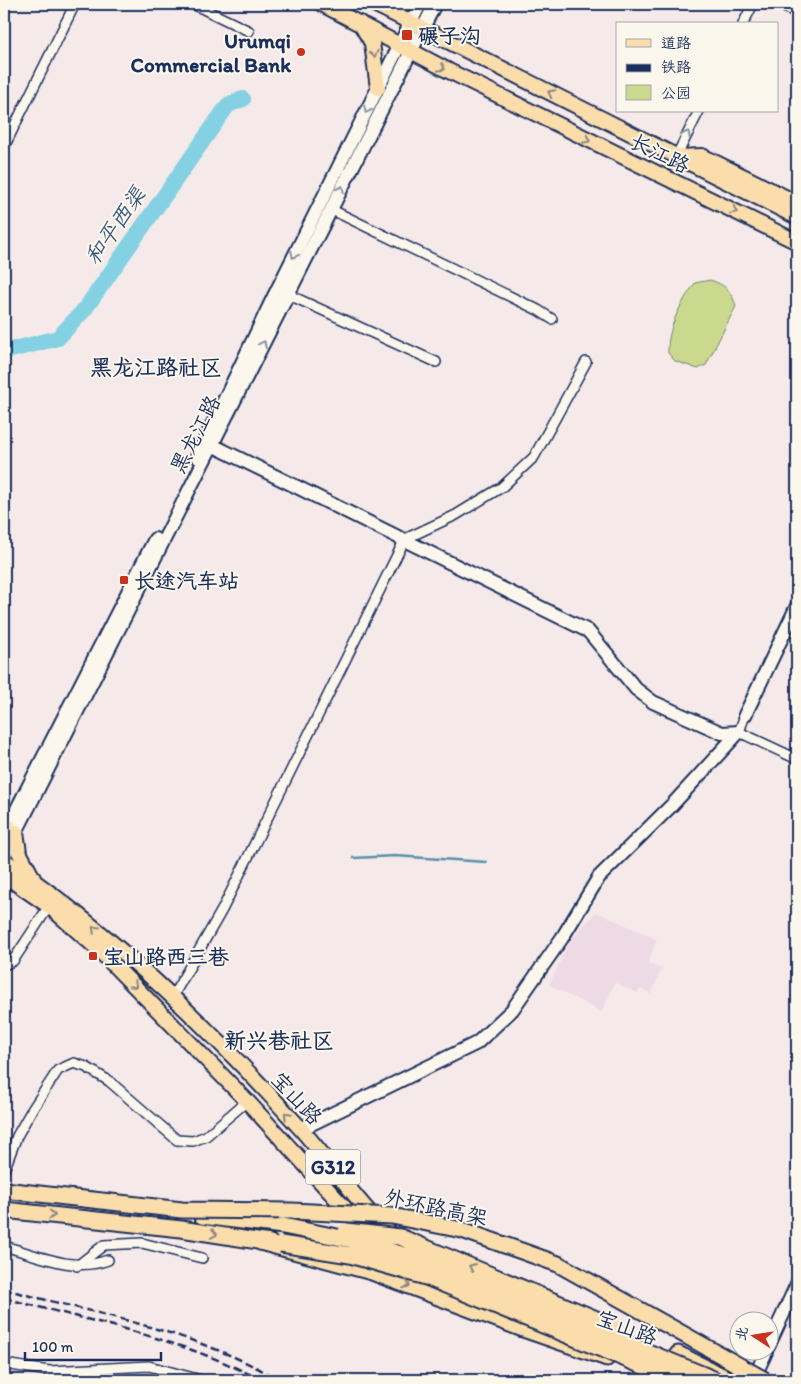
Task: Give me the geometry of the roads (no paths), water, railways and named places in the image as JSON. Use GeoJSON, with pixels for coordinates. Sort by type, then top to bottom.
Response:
{"type":"FeatureCollection","features":[{"type":"Feature","properties":{"kind":"highway","name":"外环路高架"},"geometry":{"type":"LineString","coordinates":[[4,1190],[182,1210],[292,1211],[392,1216],[462,1230],[558,1264],[765,1380]]}},
{"type":"Feature","properties":{"kind":"highway"},"geometry":{"type":"LineString","coordinates":[[4,1198],[183,1213],[283,1226],[400,1237],[678,1354],[730,1380]]}},
{"type":"Feature","properties":{"kind":"highway","name":"外环路高架"},"geometry":{"type":"LineString","coordinates":[[4,1198],[187,1219],[298,1220],[397,1226],[467,1239],[563,1274],[667,1330],[749,1380]]}},
{"type":"Feature","properties":{"kind":"highway"},"geometry":{"type":"LineString","coordinates":[[4,1210],[180,1229],[350,1255],[426,1277],[677,1380]]}},
{"type":"Feature","properties":{"kind":"highway"},"geometry":{"type":"LineString","coordinates":[[283,1226],[352,1240],[431,1263],[716,1380]]}},
{"type":"Feature","properties":{"kind":"highway"},"geometry":{"type":"LineString","coordinates":[[260,1242],[372,1272],[523,1329],[621,1363]]}},
{"type":"Feature","properties":{"kind":"main road","name":"长江路"},"geometry":{"type":"LineString","coordinates":[[322,4],[635,164],[797,242]]}},
{"type":"Feature","properties":{"kind":"main road","name":"长江路"},"geometry":{"type":"LineString","coordinates":[[374,4],[797,217]]}},
{"type":"Feature","properties":{"kind":"main road"},"geometry":{"type":"LineString","coordinates":[[360,23],[372,43],[378,88]]}},
{"type":"Feature","properties":{"kind":"main road"},"geometry":{"type":"LineString","coordinates":[[676,157],[702,156],[797,203]]}},
{"type":"Feature","properties":{"kind":"main road"},"geometry":{"type":"LineString","coordinates":[[8,830],[35,881]]}},
{"type":"Feature","properties":{"kind":"main road","name":"宝山路"},"geometry":{"type":"LineString","coordinates":[[4,860],[67,905],[173,996],[300,1129],[383,1226],[402,1245],[468,1286],[637,1353],[721,1380]]}},
{"type":"Feature","properties":{"kind":"main road","name":"宝山路"},"geometry":{"type":"LineString","coordinates":[[4,875],[49,906],[99,950],[247,1101],[392,1259],[465,1299],[660,1380]]}},
{"type":"Feature","properties":{"kind":"street"},"geometry":{"type":"LineString","coordinates":[[4,147],[75,4]]}},
{"type":"Feature","properties":{"kind":"street"},"geometry":{"type":"LineString","coordinates":[[193,4],[249,31]]}},
{"type":"Feature","properties":{"kind":"street","name":"黑龙江路"},"geometry":{"type":"LineString","coordinates":[[417,25],[420,4]]}},
{"type":"Feature","properties":{"kind":"street","name":"黑龙江路"},"geometry":{"type":"LineString","coordinates":[[4,856],[8,830],[287,294],[330,209],[405,48],[417,25],[435,4]]}},
{"type":"Feature","properties":{"kind":"street"},"geometry":{"type":"LineString","coordinates":[[744,22],[754,4]]}},
{"type":"Feature","properties":{"kind":"street"},"geometry":{"type":"LineString","coordinates":[[778,4],[797,13]]}},
{"type":"Feature","properties":{"kind":"street","name":"黑龙江路"},"geometry":{"type":"LineString","coordinates":[[208,444],[274,296],[378,88],[405,48]]}},
{"type":"Feature","properties":{"kind":"street"},"geometry":{"type":"LineString","coordinates":[[676,157],[698,112]]}},
{"type":"Feature","properties":{"kind":"street"},"geometry":{"type":"LineString","coordinates":[[330,209],[538,310],[552,319]]}},
{"type":"Feature","properties":{"kind":"street"},"geometry":{"type":"LineString","coordinates":[[287,294],[436,362]]}},
{"type":"Feature","properties":{"kind":"street"},"geometry":{"type":"LineString","coordinates":[[173,996],[222,910],[405,539],[456,515],[502,488],[534,457],[586,362]]}},
{"type":"Feature","properties":{"kind":"street"},"geometry":{"type":"LineString","coordinates":[[208,444],[405,539],[588,631],[636,689],[654,702],[722,733],[739,732],[797,759]]}},
{"type":"Feature","properties":{"kind":"street"},"geometry":{"type":"LineString","coordinates":[[300,1129],[477,1044],[512,1010],[562,938],[599,877],[672,806],[739,732],[745,715],[797,606]]}},
{"type":"Feature","properties":{"kind":"street"},"geometry":{"type":"LineString","coordinates":[[4,965],[13,962],[49,906]]}},
{"type":"Feature","properties":{"kind":"street"},"geometry":{"type":"LineString","coordinates":[[4,1170],[17,1136],[58,1070],[74,1063],[86,1067],[109,1081],[177,1140],[193,1141],[206,1136],[247,1101]]}},
{"type":"Feature","properties":{"kind":"street"},"geometry":{"type":"LineString","coordinates":[[77,1266],[104,1244],[142,1243],[202,1258]]}},
{"type":"Feature","properties":{"kind":"street"},"geometry":{"type":"LineString","coordinates":[[4,1246],[77,1266],[95,1266],[108,1260]]}},
{"type":"Feature","properties":{"kind":"street"},"geometry":{"type":"LineString","coordinates":[[778,1325],[797,1284]]}},
{"type":"Feature","properties":{"kind":"street"},"geometry":{"type":"LineString","coordinates":[[753,1380],[761,1362]]}},
{"type":"Feature","properties":{"kind":"street"},"geometry":{"type":"LineString","coordinates":[[4,1364],[49,1371],[149,1366],[201,1380]]}},
{"type":"Feature","properties":{"kind":"waterway","name":"和平西渠"},"geometry":{"type":"LineString","coordinates":[[4,348],[11,350],[58,338],[85,309],[228,105],[243,99]]}},
{"type":"Feature","properties":{"kind":"waterway"},"geometry":{"type":"LineString","coordinates":[[353,858],[395,856],[486,862]]}},
{"type":"Feature","properties":{"kind":"railway"},"geometry":{"type":"LineString","coordinates":[[4,1289],[180,1336],[247,1363],[279,1380]]}},
{"type":"Feature","properties":{"kind":"railway"},"geometry":{"type":"LineString","coordinates":[[4,1298],[167,1342],[231,1365],[261,1380]]}},
{"type":"Feature","properties":{"kind":"place","name":"碾子沟"},"geometry":{"type":"Point","coordinates":[407,35]}},
{"type":"Feature","properties":{"kind":"place","name":"Urumqi Commercial Bank"},"geometry":{"type":"Point","coordinates":[301,52]}},
{"type":"Feature","properties":{"kind":"place","name":"长途汽车站"},"geometry":{"type":"Point","coordinates":[124,580]}},
{"type":"Feature","properties":{"kind":"place","name":"宝山路西三巷"},"geometry":{"type":"Point","coordinates":[93,956]}},
{"type":"Feature","properties":{"kind":"district","name":"黑龙江路社区"},"geometry":{"type":"Point","coordinates":[156,367]}},
{"type":"Feature","properties":{"kind":"district","name":"新兴巷社区"},"geometry":{"type":"Point","coordinates":[279,1040]}}]}
